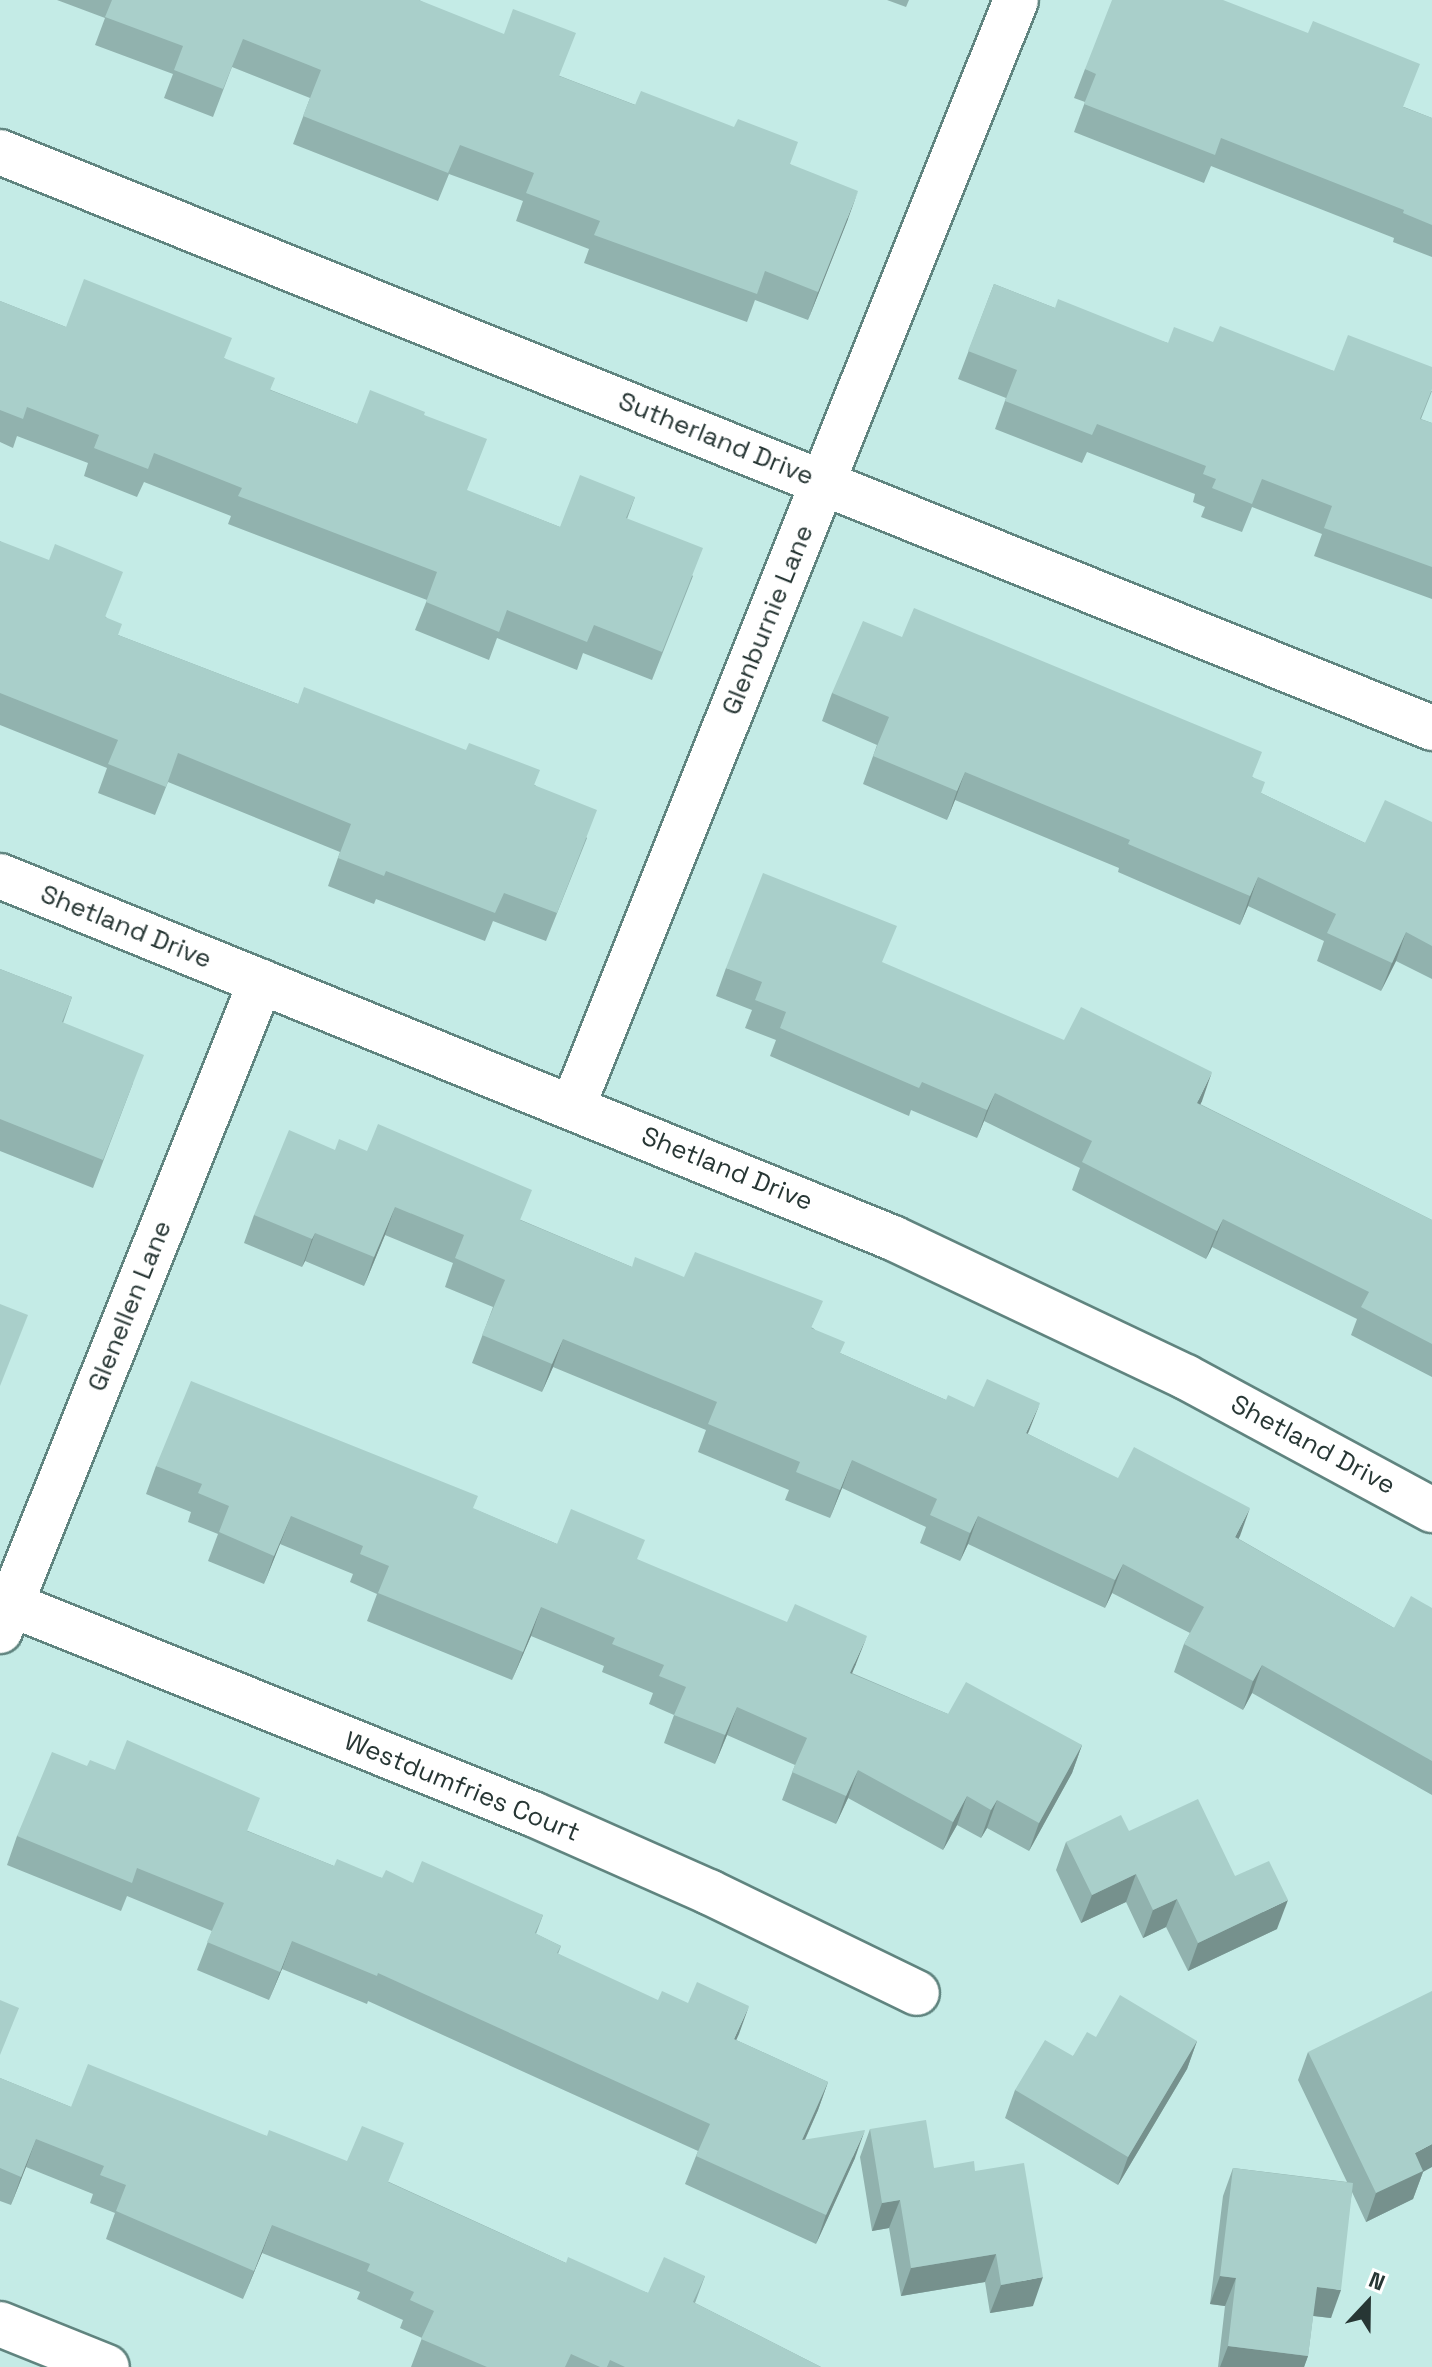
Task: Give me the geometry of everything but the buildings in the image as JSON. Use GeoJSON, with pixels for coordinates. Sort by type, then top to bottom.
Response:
{"type":"FeatureCollection","features":[{"type":"Feature","properties":{"kind":"street","name":"Glenburnie Lane"},"geometry":{"type":"LineString","coordinates":[[573,1106],[1016,0]]}},
{"type":"Feature","properties":{"kind":"street","name":"Sutherland Drive"},"geometry":{"type":"LineString","coordinates":[[0,152],[1432,728]]}},
{"type":"Feature","properties":{"kind":"street","name":"Shetland Drive"},"geometry":{"type":"LineString","coordinates":[[0,876],[893,1238],[1186,1377],[1432,1510]]}},
{"type":"Feature","properties":{"kind":"street","name":"Glenellen Lane"},"geometry":{"type":"LineString","coordinates":[[4,1612],[261,981]]}},
{"type":"Feature","properties":{"kind":"street","name":"Westdumfries Court"},"geometry":{"type":"LineString","coordinates":[[4,1612],[533,1814],[709,1892],[917,1993]]}},
{"type":"Feature","properties":{"kind":"street"},"geometry":{"type":"LineString","coordinates":[[0,2324],[97,2365]]}}]}
